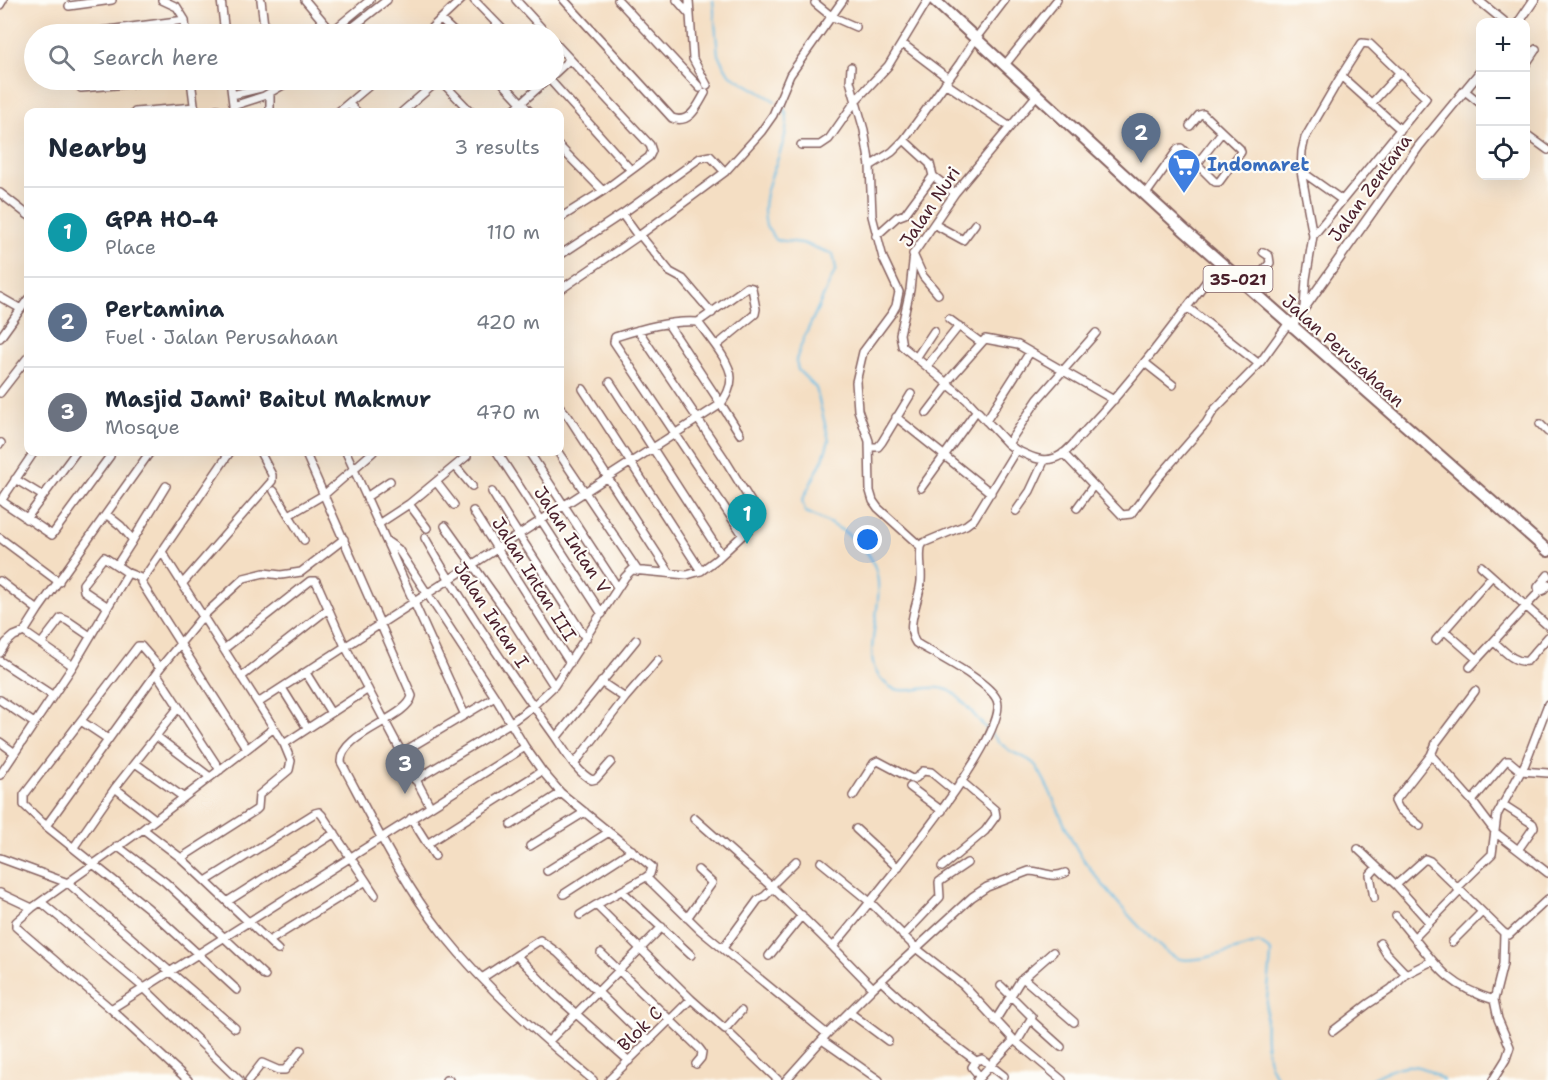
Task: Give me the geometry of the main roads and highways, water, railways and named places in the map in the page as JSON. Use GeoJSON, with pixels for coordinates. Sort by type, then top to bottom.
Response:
{"type":"FeatureCollection","features":[{"type":"Feature","properties":{"kind":"main road","name":"Jalan Perusahaan"},"geometry":{"type":"LineString","coordinates":[[935,1],[1036,96],[1290,326],[1548,551]]}},
{"type":"Feature","properties":{"kind":"waterway"},"geometry":{"type":"LineString","coordinates":[[713,0],[718,55],[729,74],[775,101]]}},
{"type":"Feature","properties":{"kind":"waterway"},"geometry":{"type":"LineString","coordinates":[[780,104],[787,116],[786,132],[765,198],[766,225],[776,240],[802,243],[833,254],[836,269],[796,360],[798,370],[816,388],[829,440],[823,459],[802,501],[806,512],[848,534],[872,560],[878,579],[878,605],[872,651],[876,672],[890,687],[898,690],[934,688],[952,692],[1002,745],[1033,763],[1042,776],[1072,841],[1085,862],[1125,911],[1170,954],[1180,959],[1198,959],[1259,943],[1271,951],[1266,1038],[1272,1070],[1280,1080]]}},
{"type":"Feature","properties":{"kind":"waterway"},"geometry":{"type":"LineString","coordinates":[[1370,1080],[1390,1070],[1407,1066],[1424,1068],[1443,1080]]}},
{"type":"Feature","properties":{"kind":"place","name":"Pertamina"},"geometry":{"type":"Point","coordinates":[1141,163]}},
{"type":"Feature","properties":{"kind":"place","name":"Indomaret"},"geometry":{"type":"Point","coordinates":[1184,194]}},
{"type":"Feature","properties":{"kind":"place","name":"GPA HO-4"},"geometry":{"type":"Point","coordinates":[747,544]}},
{"type":"Feature","properties":{"kind":"place","name":"Masjid Jami' Baitul Makmur"},"geometry":{"type":"Point","coordinates":[405,794]}}]}
